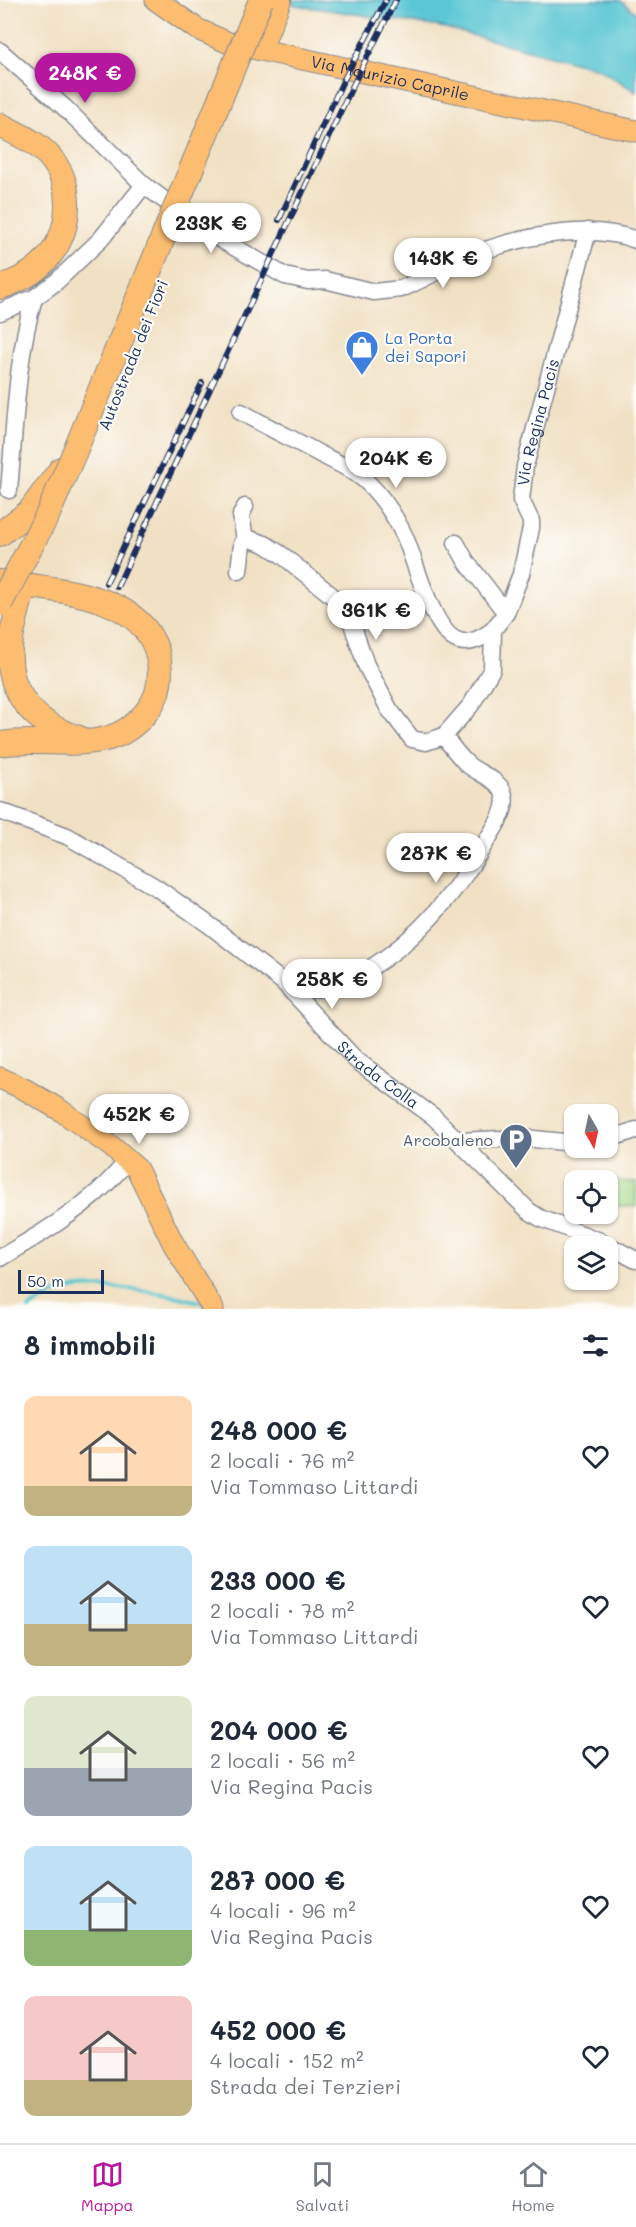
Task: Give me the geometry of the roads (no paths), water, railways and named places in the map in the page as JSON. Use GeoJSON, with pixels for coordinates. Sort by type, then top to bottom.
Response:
{"type":"FeatureCollection","features":[{"type":"Feature","properties":{"kind":"highway","name":"Autostrada dei Fiori"},"geometry":{"type":"LineString","coordinates":[[0,638],[10,601],[75,451],[261,0]]}},
{"type":"Feature","properties":{"kind":"highway","name":"Autostrada dei Fiori"},"geometry":{"type":"LineString","coordinates":[[10,601],[40,565],[93,452],[279,0]]}},
{"type":"Feature","properties":{"kind":"highway"},"geometry":{"type":"LineString","coordinates":[[0,125],[40,146],[52,159],[63,180],[67,195],[67,212],[62,238],[54,252],[28,276],[0,287]]}},
{"type":"Feature","properties":{"kind":"highway"},"geometry":{"type":"LineString","coordinates":[[0,534],[30,511],[75,451]]}},
{"type":"Feature","properties":{"kind":"highway"},"geometry":{"type":"LineString","coordinates":[[0,582],[80,594],[104,601],[123,610],[137,621],[154,644],[160,676],[156,694],[147,711],[122,733],[90,741],[0,744]]}},
{"type":"Feature","properties":{"kind":"highway"},"geometry":{"type":"LineString","coordinates":[[10,601],[10,664],[20,698],[30,711],[52,728],[90,741]]}},
{"type":"Feature","properties":{"kind":"main road","name":"Via Maurizio Caprile"},"geometry":{"type":"LineString","coordinates":[[156,0],[196,29],[229,43],[636,131]]}},
{"type":"Feature","properties":{"kind":"main road"},"geometry":{"type":"LineString","coordinates":[[0,1078],[60,1110],[128,1161],[142,1177],[173,1243],[213,1309]]}},
{"type":"Feature","properties":{"kind":"street"},"geometry":{"type":"LineString","coordinates":[[0,51],[65,108],[144,185],[206,231],[285,276],[308,281],[325,280],[374,292],[401,289],[494,247],[526,239],[588,231],[636,240]]}},
{"type":"Feature","properties":{"kind":"street"},"geometry":{"type":"LineString","coordinates":[[0,312],[34,298],[56,282],[101,239],[144,185]]}},
{"type":"Feature","properties":{"kind":"street","name":"Via Regina Pacis"},"geometry":{"type":"LineString","coordinates":[[241,412],[335,462],[368,483],[394,516],[406,540],[435,615],[454,639],[474,641],[493,630],[506,613],[521,573],[531,528],[531,520],[521,500],[525,466],[588,231]]}},
{"type":"Feature","properties":{"kind":"street"},"geometry":{"type":"LineString","coordinates":[[9,490],[22,354],[34,298]]}},
{"type":"Feature","properties":{"kind":"street"},"geometry":{"type":"LineString","coordinates":[[239,572],[242,544],[245,540],[241,515],[245,507]]}},
{"type":"Feature","properties":{"kind":"street"},"geometry":{"type":"LineString","coordinates":[[245,540],[250,539],[265,544],[282,555],[340,604],[350,618],[366,665],[380,693],[412,739],[426,742],[444,736],[471,705],[492,669],[493,630]]}},
{"type":"Feature","properties":{"kind":"street"},"geometry":{"type":"LineString","coordinates":[[456,543],[466,561],[506,613]]}},
{"type":"Feature","properties":{"kind":"street"},"geometry":{"type":"LineString","coordinates":[[292,992],[346,981],[385,957],[426,925],[473,864],[505,807],[504,793],[500,787],[469,765],[444,736]]}},
{"type":"Feature","properties":{"kind":"street","name":"Strada Colla"},"geometry":{"type":"LineString","coordinates":[[0,812],[67,836],[157,888],[283,982],[356,1060],[416,1103],[529,1210],[540,1218],[600,1241],[636,1260]]}},
{"type":"Feature","properties":{"kind":"street"},"geometry":{"type":"LineString","coordinates":[[618,1136],[636,1130]]}},
{"type":"Feature","properties":{"kind":"street"},"geometry":{"type":"LineString","coordinates":[[458,1141],[524,1138],[564,1142]]}},
{"type":"Feature","properties":{"kind":"street"},"geometry":{"type":"LineString","coordinates":[[0,1258],[37,1236],[94,1194],[128,1161]]}},
{"type":"Feature","properties":{"kind":"water"},"geometry":{"type":"Polygon","coordinates":[[[287,0],[620,0],[636,13],[636,92],[600,69],[441,27],[295,5],[287,0]]]}},
{"type":"Feature","properties":{"kind":"waterway"},"geometry":{"type":"LineString","coordinates":[[29,1309],[57,1293],[97,1287],[170,1295],[200,1302]]}},
{"type":"Feature","properties":{"kind":"railway"},"geometry":{"type":"LineString","coordinates":[[279,220],[342,83],[386,0]]}},
{"type":"Feature","properties":{"kind":"railway"},"geometry":{"type":"LineString","coordinates":[[117,587],[353,85],[396,0]]}},
{"type":"Feature","properties":{"kind":"railway"},"geometry":{"type":"LineString","coordinates":[[106,583],[202,383]]}},
{"type":"Feature","properties":{"kind":"place","name":"La Porta dei Sapori"},"geometry":{"type":"Point","coordinates":[362,376]}},
{"type":"Feature","properties":{"kind":"place","name":"Arcobaleno"},"geometry":{"type":"Point","coordinates":[516,1169]}}]}
